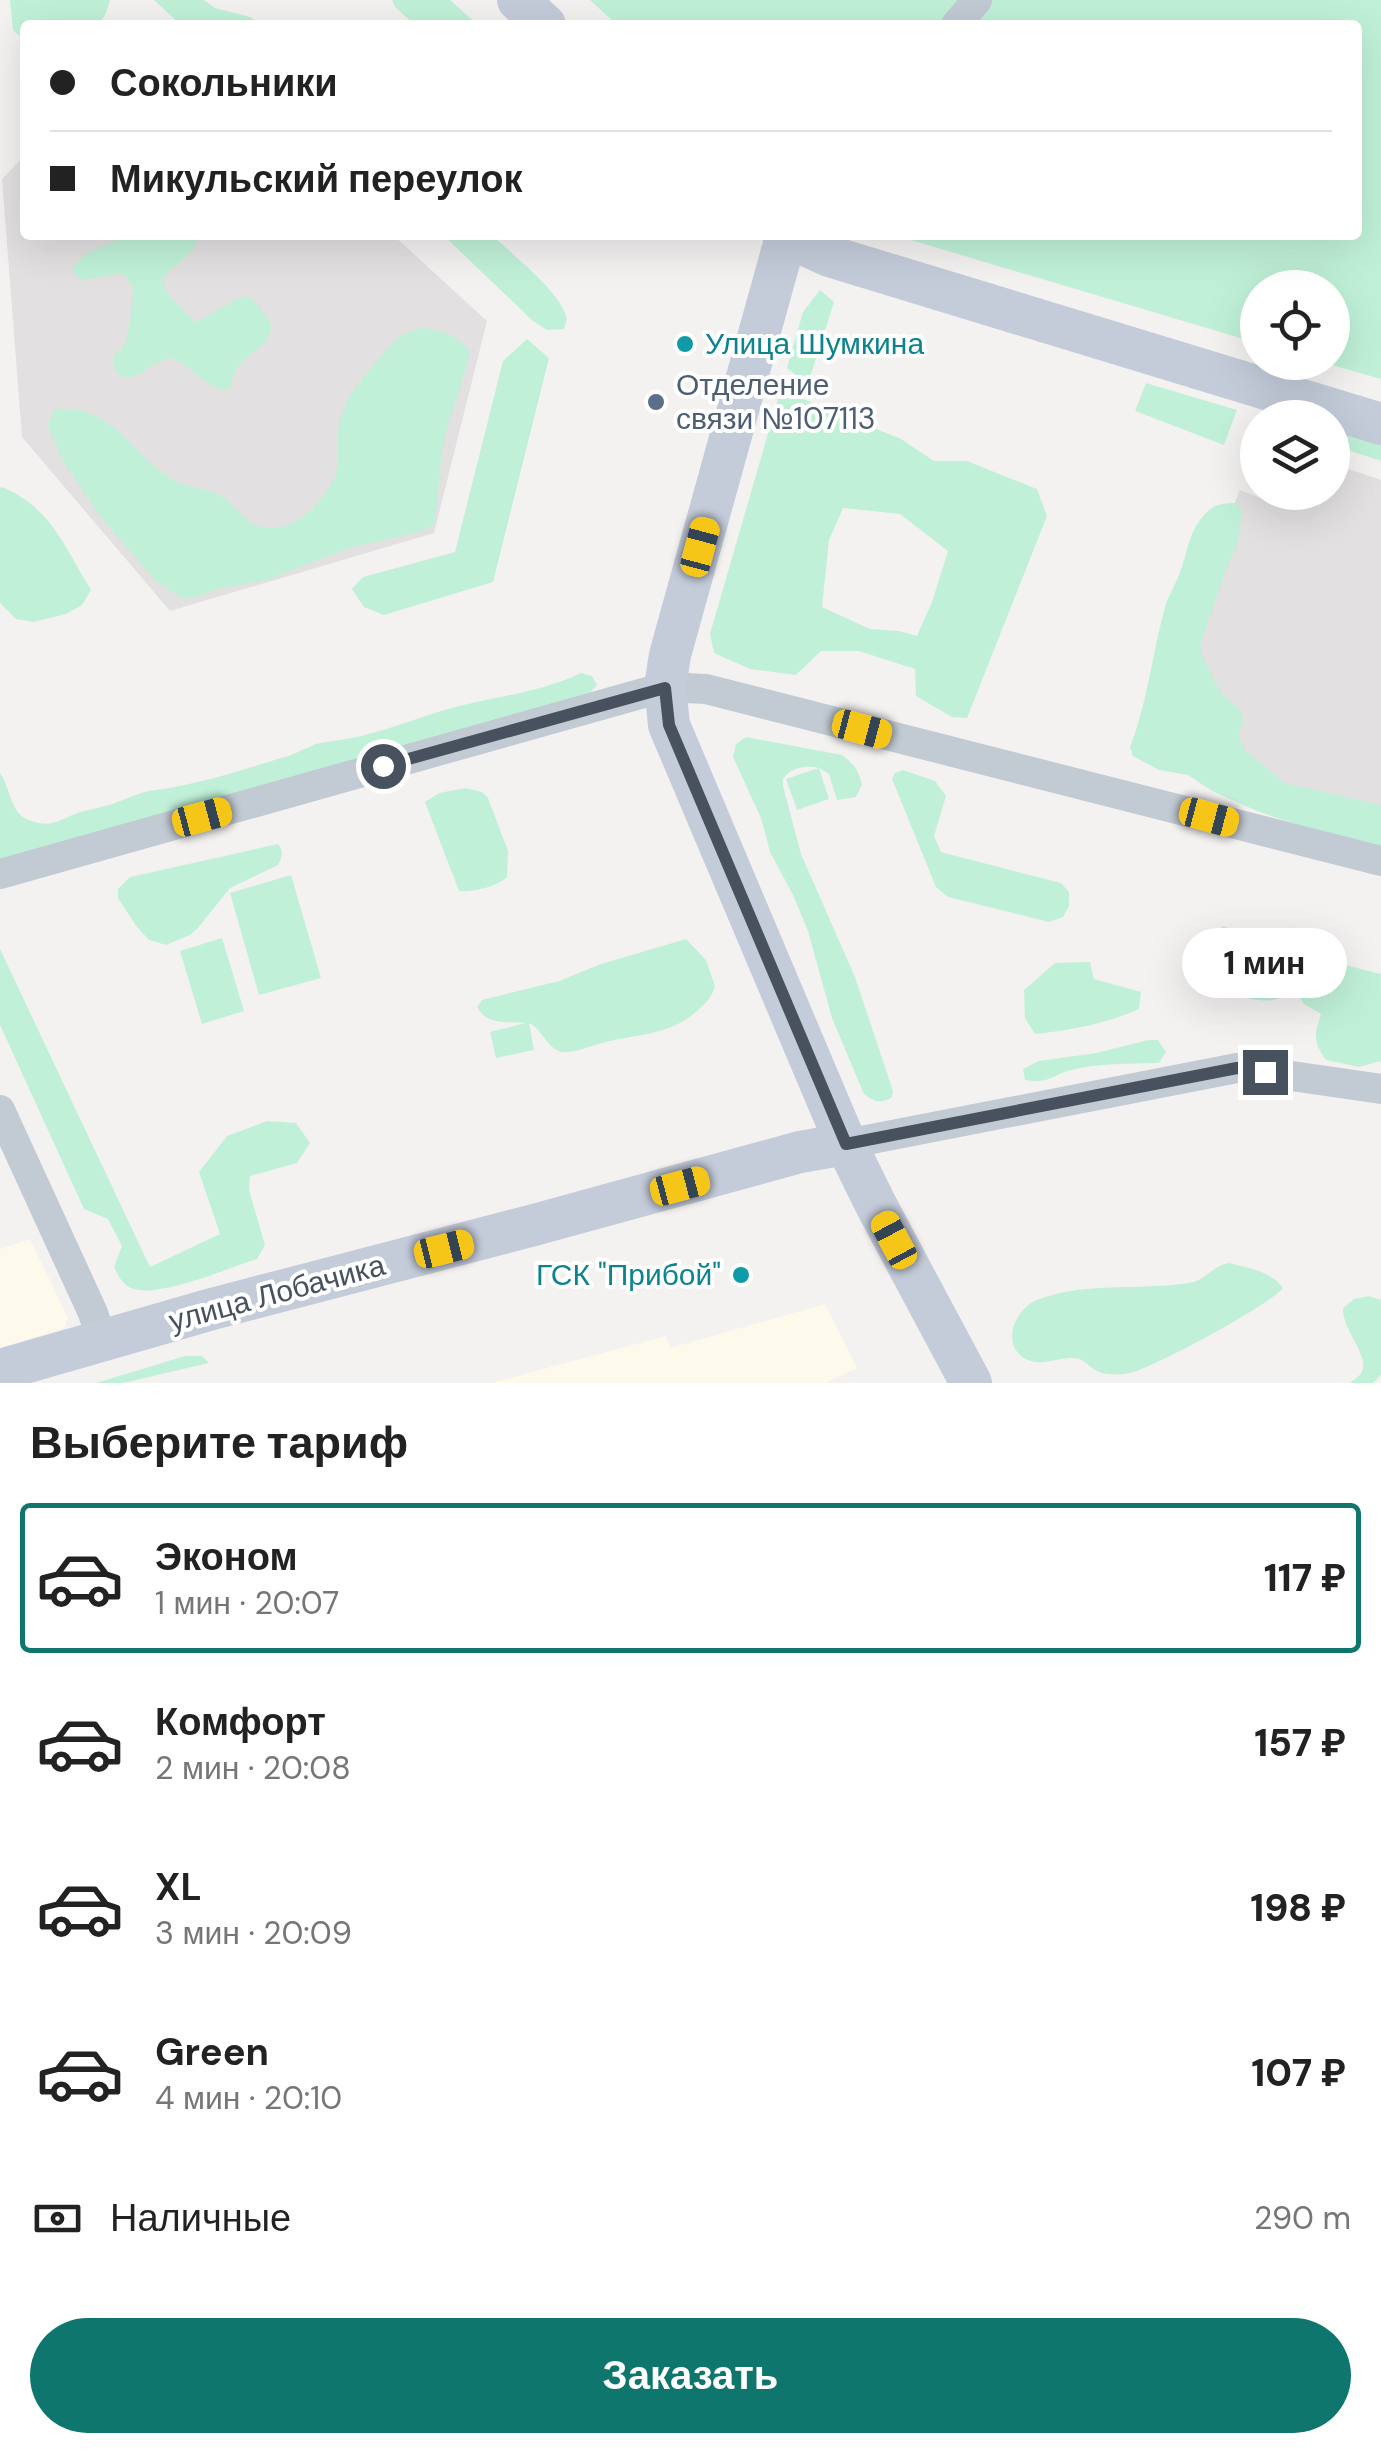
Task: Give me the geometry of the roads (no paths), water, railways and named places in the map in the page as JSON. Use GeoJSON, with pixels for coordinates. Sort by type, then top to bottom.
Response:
{"type":"FeatureCollection","features":[{"type":"Feature","properties":{"kind":"street"},"geometry":{"type":"LineString","coordinates":[[518,0],[540,20]]}},
{"type":"Feature","properties":{"kind":"street"},"geometry":{"type":"LineString","coordinates":[[960,20],[978,0]]}},
{"type":"Feature","properties":{"kind":"street"},"geometry":{"type":"LineString","coordinates":[[784,240],[670,655],[665,688],[669,725],[846,1144],[971,1383]]}},
{"type":"Feature","properties":{"kind":"street"},"geometry":{"type":"LineString","coordinates":[[794,240],[828,256],[1381,424]]}},
{"type":"Feature","properties":{"kind":"street"},"geometry":{"type":"LineString","coordinates":[[0,874],[665,688],[706,689],[1381,861]]}},
{"type":"Feature","properties":{"kind":"street"},"geometry":{"type":"LineString","coordinates":[[846,1144],[1237,1068],[1381,1089]]}},
{"type":"Feature","properties":{"kind":"street"},"geometry":{"type":"LineString","coordinates":[[0,1110],[102,1340]]}},
{"type":"Feature","properties":{"kind":"street","name":"улица Лобачика"},"geometry":{"type":"LineString","coordinates":[[0,1370],[800,1152],[846,1144]]}},
{"type":"Feature","properties":{"kind":"place","name":"Улица Шумкина"},"geometry":{"type":"Point","coordinates":[685,344]}},
{"type":"Feature","properties":{"kind":"place","name":"Отделение связи №107113"},"geometry":{"type":"Point","coordinates":[656,402]}},
{"type":"Feature","properties":{"kind":"place","name":"ГСК \"Прибой\""},"geometry":{"type":"Point","coordinates":[741,1275]}}]}
